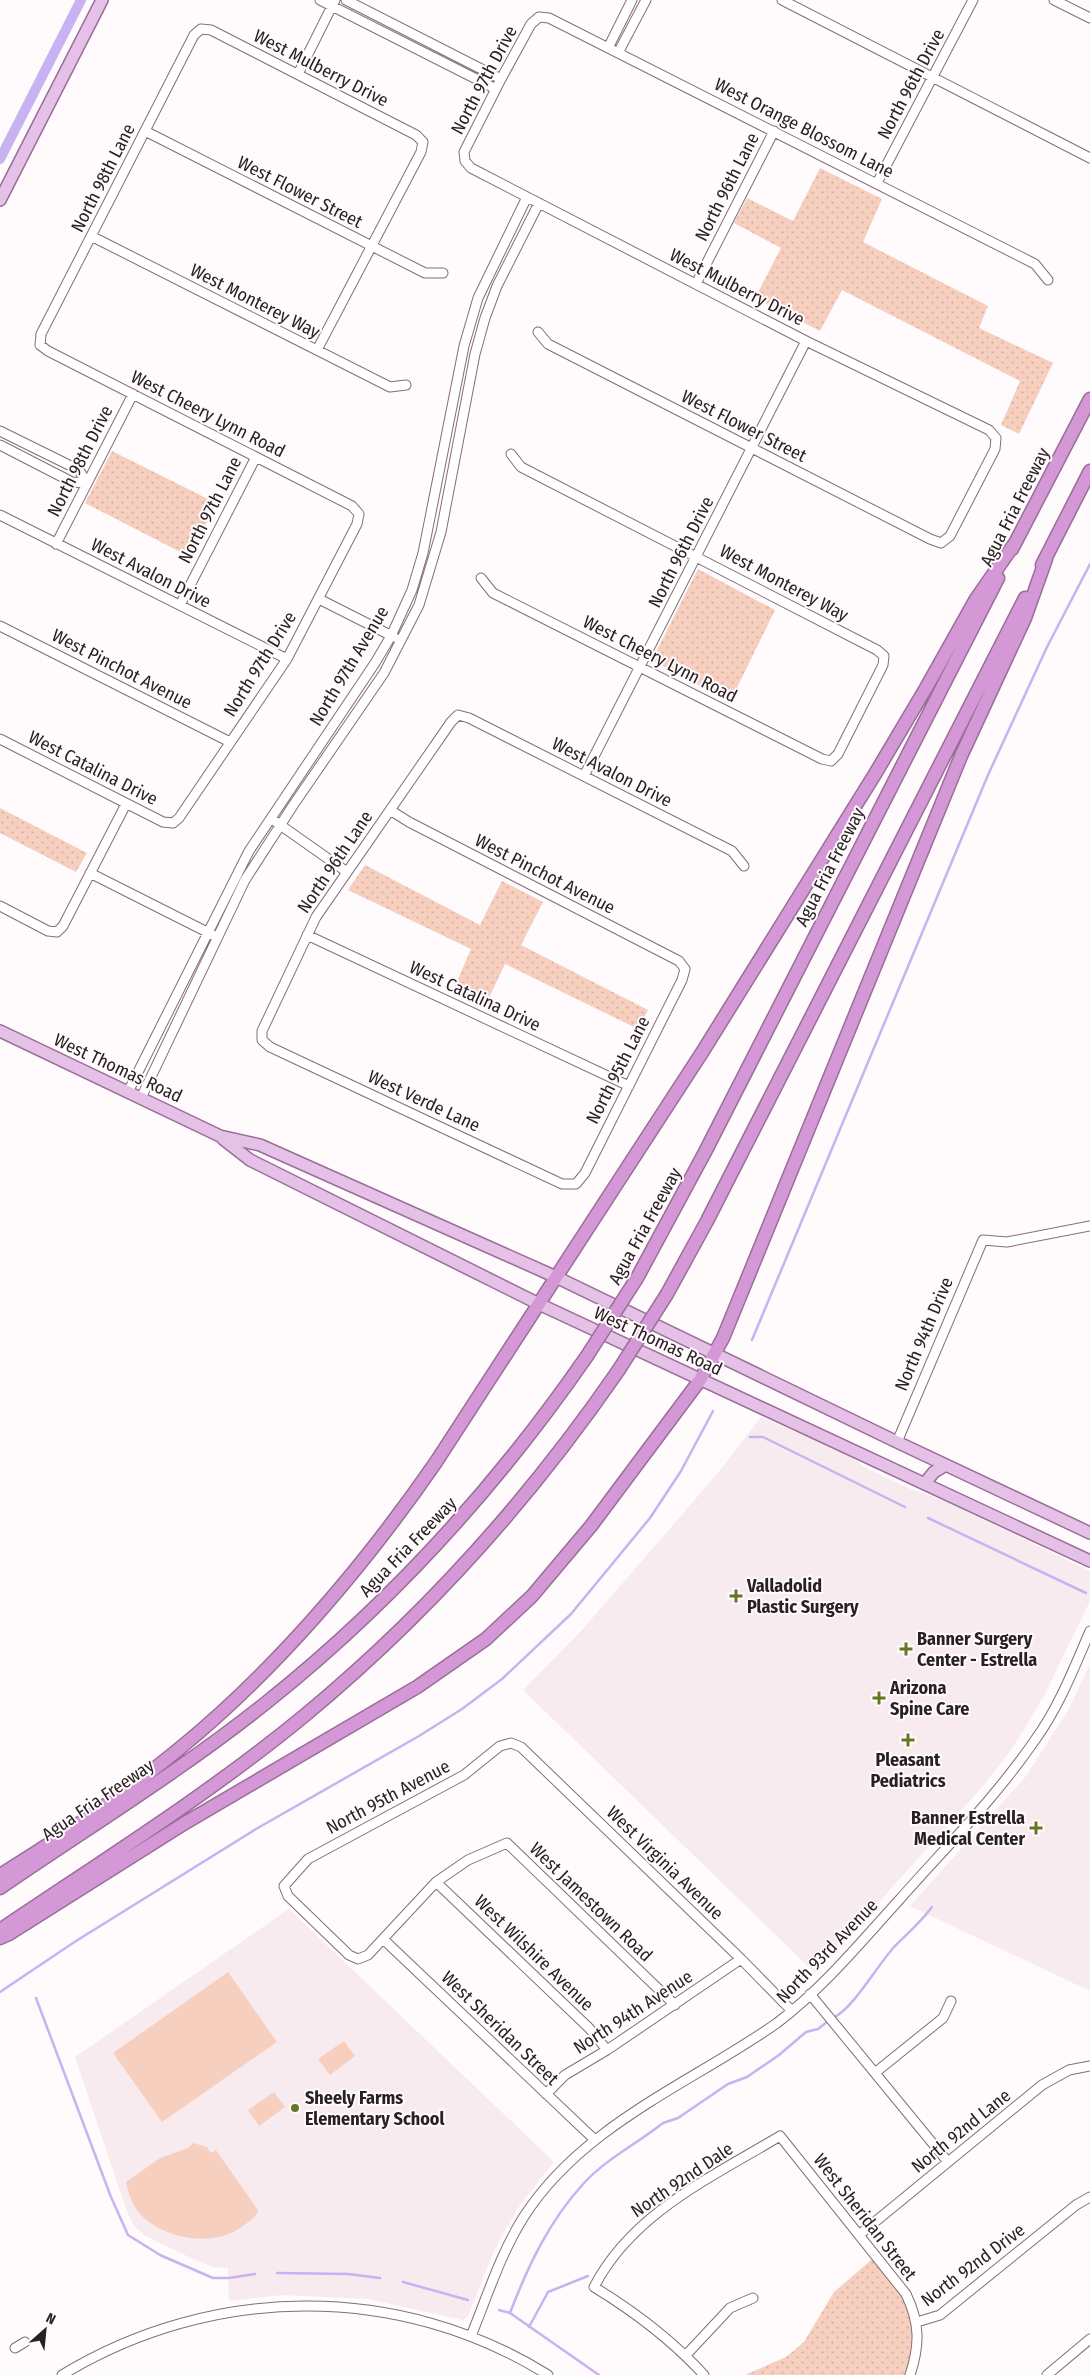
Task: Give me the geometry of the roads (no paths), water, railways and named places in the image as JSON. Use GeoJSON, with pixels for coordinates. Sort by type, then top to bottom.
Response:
{"type":"FeatureCollection","features":[{"type":"Feature","properties":{"kind":"highway","name":"Agua Fria Freeway"},"geometry":{"type":"LineString","coordinates":[[0,1888],[216,1742],[296,1678],[348,1633],[455,1525],[521,1447],[587,1356],[637,1278],[705,1152],[1090,398]]}},
{"type":"Feature","properties":{"kind":"highway"},"geometry":{"type":"LineString","coordinates":[[0,1930],[247,1760],[356,1671],[432,1598],[501,1525],[574,1433],[618,1371],[667,1294],[707,1221],[1090,471]]}},
{"type":"Feature","properties":{"kind":"highway"},"geometry":{"type":"LineString","coordinates":[[0,1875],[93,1813],[180,1748],[252,1682],[314,1618],[369,1552],[417,1489],[717,1029],[880,765],[976,598],[1015,543]]}},
{"type":"Feature","properties":{"kind":"highway"},"geometry":{"type":"LineString","coordinates":[[0,1938],[229,1796],[418,1687],[486,1639],[532,1596],[585,1534],[629,1477],[700,1380],[716,1354],[953,774],[1025,618],[1046,558]]}},
{"type":"Feature","properties":{"kind":"main road"},"geometry":{"type":"LineString","coordinates":[[0,200],[102,0]]}},
{"type":"Feature","properties":{"kind":"main road","name":"West Thomas Road"},"geometry":{"type":"LineString","coordinates":[[0,1031],[220,1136],[250,1160],[539,1304],[1090,1561]]}},
{"type":"Feature","properties":{"kind":"main road","name":"West Thomas Road"},"geometry":{"type":"LineString","coordinates":[[220,1136],[260,1145],[556,1277],[1090,1533]]}},
{"type":"Feature","properties":{"kind":"main road"},"geometry":{"type":"LineString","coordinates":[[925,1483],[934,1472],[946,1465]]}},
{"type":"Feature","properties":{"kind":"street"},"geometry":{"type":"LineString","coordinates":[[320,0],[333,3],[496,89]]}},
{"type":"Feature","properties":{"kind":"street"},"geometry":{"type":"LineString","coordinates":[[346,0],[501,79]]}},
{"type":"Feature","properties":{"kind":"street"},"geometry":{"type":"LineString","coordinates":[[608,48],[632,0]]}},
{"type":"Feature","properties":{"kind":"street"},"geometry":{"type":"LineString","coordinates":[[618,53],[646,0]]}},
{"type":"Feature","properties":{"kind":"street"},"geometry":{"type":"LineString","coordinates":[[782,0],[1090,158]]}},
{"type":"Feature","properties":{"kind":"street","name":"North 96th Drive"},"geometry":{"type":"LineString","coordinates":[[877,183],[973,0]]}},
{"type":"Feature","properties":{"kind":"street"},"geometry":{"type":"LineString","coordinates":[[1054,0],[1090,18]]}},
{"type":"Feature","properties":{"kind":"street"},"geometry":{"type":"LineString","coordinates":[[298,74],[333,3]]}},
{"type":"Feature","properties":{"kind":"street","name":"North 97th Drive"},"geometry":{"type":"LineString","coordinates":[[465,161],[464,152],[501,79],[532,24],[539,17]]}},
{"type":"Feature","properties":{"kind":"street","name":"West Orange Blossom Lane"},"geometry":{"type":"LineString","coordinates":[[539,17],[549,18],[1035,264],[1048,280]]}},
{"type":"Feature","properties":{"kind":"street","name":"West Mulberry Drive"},"geometry":{"type":"LineString","coordinates":[[201,29],[211,30],[298,74],[416,135],[423,142],[421,152],[372,246]]}},
{"type":"Feature","properties":{"kind":"street","name":"North 98th Lane"},"geometry":{"type":"LineString","coordinates":[[40,345],[41,334],[194,35],[201,29]]}},
{"type":"Feature","properties":{"kind":"street","name":"West Flower Street"},"geometry":{"type":"LineString","coordinates":[[145,131],[425,273],[443,274]]}},
{"type":"Feature","properties":{"kind":"street","name":"North 96th Lane"},"geometry":{"type":"LineString","coordinates":[[696,284],[774,131]]}},
{"type":"Feature","properties":{"kind":"street","name":"West Mulberry Drive"},"geometry":{"type":"LineString","coordinates":[[465,161],[470,168],[806,341],[989,430],[996,438],[995,449],[950,536],[941,543]]}},
{"type":"Feature","properties":{"kind":"street","name":"North 97th Avenue"},"geometry":{"type":"LineString","coordinates":[[128,1092],[249,851],[350,701],[391,636],[412,590],[423,553],[464,346],[478,298],[527,197]]}},
{"type":"Feature","properties":{"kind":"street","name":"North 97th Avenue"},"geometry":{"type":"LineString","coordinates":[[141,1098],[245,880],[280,825],[384,674],[425,588],[441,532],[475,354],[485,318],[497,286],[539,203]]}},
{"type":"Feature","properties":{"kind":"street","name":"West Monterey Way"},"geometry":{"type":"LineString","coordinates":[[91,236],[390,387],[406,385]]}},
{"type":"Feature","properties":{"kind":"street"},"geometry":{"type":"LineString","coordinates":[[317,350],[372,246]]}},
{"type":"Feature","properties":{"kind":"street","name":"West Flower Street"},"geometry":{"type":"LineString","coordinates":[[538,332],[548,344],[752,449],[941,543]]}},
{"type":"Feature","properties":{"kind":"street","name":"North 96th Drive"},"geometry":{"type":"LineString","coordinates":[[584,776],[806,341]]}},
{"type":"Feature","properties":{"kind":"street","name":"West Cheery Lynn Road"},"geometry":{"type":"LineString","coordinates":[[40,345],[48,351],[352,506],[359,514]]}},
{"type":"Feature","properties":{"kind":"street","name":"North 98th Drive"},"geometry":{"type":"LineString","coordinates":[[56,544],[133,394]]}},
{"type":"Feature","properties":{"kind":"street"},"geometry":{"type":"LineString","coordinates":[[0,431],[79,470],[87,483]]}},
{"type":"Feature","properties":{"kind":"street"},"geometry":{"type":"LineString","coordinates":[[0,445],[72,482],[87,483]]}},
{"type":"Feature","properties":{"kind":"street","name":"West Monterey Way"},"geometry":{"type":"LineString","coordinates":[[511,454],[521,466],[877,650],[884,656],[883,665],[874,683],[838,754],[831,761]]}},
{"type":"Feature","properties":{"kind":"street","name":"North 97th Lane"},"geometry":{"type":"LineString","coordinates":[[180,605],[256,456]]}},
{"type":"Feature","properties":{"kind":"street","name":"North 97th Drive"},"geometry":{"type":"LineString","coordinates":[[172,823],[179,818],[287,659],[357,524],[359,514]]}},
{"type":"Feature","properties":{"kind":"street","name":"West Avalon Drive"},"geometry":{"type":"LineString","coordinates":[[0,516],[287,659]]}},
{"type":"Feature","properties":{"kind":"street","name":"West Cheery Lynn Road"},"geometry":{"type":"LineString","coordinates":[[481,578],[493,593],[822,760],[831,761]]}},
{"type":"Feature","properties":{"kind":"street"},"geometry":{"type":"LineString","coordinates":[[319,598],[401,641]]}},
{"type":"Feature","properties":{"kind":"street","name":"West Pinchot Avenue"},"geometry":{"type":"LineString","coordinates":[[0,626],[230,742]]}},
{"type":"Feature","properties":{"kind":"street","name":"North 96th Lane"},"geometry":{"type":"LineString","coordinates":[[262,1040],[262,1031],[316,917],[450,722],[458,715]]}},
{"type":"Feature","properties":{"kind":"street","name":"West Avalon Drive"},"geometry":{"type":"LineString","coordinates":[[458,715],[469,718],[732,851],[744,866]]}},
{"type":"Feature","properties":{"kind":"street","name":"West Catalina Drive"},"geometry":{"type":"LineString","coordinates":[[0,739],[126,804],[163,822],[172,823]]}},
{"type":"Feature","properties":{"kind":"street"},"geometry":{"type":"LineString","coordinates":[[0,906],[48,931],[57,932],[63,926],[126,804]]}},
{"type":"Feature","properties":{"kind":"street","name":"West Pinchot Avenue"},"geometry":{"type":"LineString","coordinates":[[390,810],[409,822],[679,961],[685,969]]}},
{"type":"Feature","properties":{"kind":"street"},"geometry":{"type":"LineString","coordinates":[[271,818],[347,872]]}},
{"type":"Feature","properties":{"kind":"street"},"geometry":{"type":"LineString","coordinates":[[90,873],[218,938]]}},
{"type":"Feature","properties":{"kind":"street","name":"West Catalina Drive"},"geometry":{"type":"LineString","coordinates":[[307,935],[629,1086]]}},
{"type":"Feature","properties":{"kind":"street","name":"North 95th Lane"},"geometry":{"type":"LineString","coordinates":[[576,1184],[585,1173],[682,980],[685,969]]}},
{"type":"Feature","properties":{"kind":"street","name":"West Verde Lane"},"geometry":{"type":"LineString","coordinates":[[262,1040],[270,1047],[562,1184],[576,1184]]}},
{"type":"Feature","properties":{"kind":"street","name":"North 94th Drive"},"geometry":{"type":"LineString","coordinates":[[897,1442],[983,1240],[1007,1242],[1090,1226]]}},
{"type":"Feature","properties":{"kind":"street","name":"North 93rd Avenue"},"geometry":{"type":"LineString","coordinates":[[471,2336],[496,2272],[523,2219],[562,2169],[595,2140],[640,2109],[760,2035],[792,2011],[834,1971],[1002,1784],[1050,1716],[1090,1631]]}},
{"type":"Feature","properties":{"kind":"street","name":"North 95th Avenue"},"geometry":{"type":"LineString","coordinates":[[383,1939],[368,1955],[358,1959],[349,1955],[288,1896],[284,1886],[308,1859],[464,1775],[500,1746],[511,1743]]}},
{"type":"Feature","properties":{"kind":"street","name":"West Virginia Avenue"},"geometry":{"type":"LineString","coordinates":[[511,1743],[521,1747],[741,1959],[792,2011]]}},
{"type":"Feature","properties":{"kind":"street","name":"West Jamestown Road"},"geometry":{"type":"LineString","coordinates":[[436,1882],[468,1860],[507,1843],[675,2005]]}},
{"type":"Feature","properties":{"kind":"street"},"geometry":{"type":"LineString","coordinates":[[383,1939],[436,1882]]}},
{"type":"Feature","properties":{"kind":"street","name":"West Wilshire Avenue"},"geometry":{"type":"LineString","coordinates":[[436,1882],[589,2028],[607,2050]]}},
{"type":"Feature","properties":{"kind":"street","name":"West Sheridan Street"},"geometry":{"type":"LineString","coordinates":[[383,1939],[595,2140]]}},
{"type":"Feature","properties":{"kind":"street","name":"North 94th Avenue"},"geometry":{"type":"LineString","coordinates":[[546,2094],[565,2075],[607,2050],[741,1959]]}},
{"type":"Feature","properties":{"kind":"street"},"geometry":{"type":"LineString","coordinates":[[810,1994],[948,2162]]}},
{"type":"Feature","properties":{"kind":"street"},"geometry":{"type":"LineString","coordinates":[[876,2072],[943,2018],[951,2001]]}},
{"type":"Feature","properties":{"kind":"street","name":"North 92nd Lane"},"geometry":{"type":"LineString","coordinates":[[859,2235],[1042,2085],[1068,2070],[1090,2066]]}},
{"type":"Feature","properties":{"kind":"street","name":"West Sheridan Street"},"geometry":{"type":"LineString","coordinates":[[780,2136],[906,2294],[917,2322]]}},
{"type":"Feature","properties":{"kind":"street","name":"North 92nd Dale"},"geometry":{"type":"LineString","coordinates":[[686,2355],[640,2317],[594,2286],[607,2264],[621,2246],[650,2217],[780,2136]]}},
{"type":"Feature","properties":{"kind":"street","name":"North 92nd Drive"},"geometry":{"type":"LineString","coordinates":[[910,2375],[917,2347],[917,2322],[940,2315],[1076,2205],[1090,2197]]}},
{"type":"Feature","properties":{"kind":"street"},"geometry":{"type":"LineString","coordinates":[[704,2375],[686,2355],[730,2308],[753,2298]]}},
{"type":"Feature","properties":{"kind":"street"},"geometry":{"type":"LineString","coordinates":[[62,2375],[134,2338],[203,2316],[254,2309],[311,2306],[389,2314],[440,2326],[471,2336],[548,2375]]}},
{"type":"Feature","properties":{"kind":"street"},"geometry":{"type":"LineString","coordinates":[[1047,2375],[1090,2339]]}},
{"type":"Feature","properties":{"kind":"street"},"geometry":{"type":"LineString","coordinates":[[15,2348],[25,2342]]}},
{"type":"Feature","properties":{"kind":"waterway"},"geometry":{"type":"LineString","coordinates":[[0,159],[81,0]]}},
{"type":"Feature","properties":{"kind":"waterway"},"geometry":{"type":"LineString","coordinates":[[752,1340],[988,775],[1047,647],[1090,564]]}},
{"type":"Feature","properties":{"kind":"waterway"},"geometry":{"type":"LineString","coordinates":[[0,1992],[76,1941],[256,1829],[419,1736],[462,1709],[502,1679],[571,1614],[650,1518],[681,1471],[713,1411]]}},
{"type":"Feature","properties":{"kind":"waterway"},"geometry":{"type":"LineString","coordinates":[[750,1437],[763,1437],[905,1507]]}},
{"type":"Feature","properties":{"kind":"waterway"},"geometry":{"type":"LineString","coordinates":[[928,1518],[1086,1593]]}},
{"type":"Feature","properties":{"kind":"waterway"},"geometry":{"type":"LineString","coordinates":[[833,2018],[849,2005],[888,1954],[932,1907]]}},
{"type":"Feature","properties":{"kind":"waterway"},"geometry":{"type":"LineString","coordinates":[[36,1998],[111,2197],[128,2235],[160,2255],[213,2278],[229,2278],[255,2274]]}},
{"type":"Feature","properties":{"kind":"waterway"},"geometry":{"type":"LineString","coordinates":[[510,2313],[524,2278],[550,2228],[560,2213],[593,2174],[663,2123],[678,2118],[728,2084],[747,2077],[779,2055],[806,2032],[818,2029],[828,2021]]}},
{"type":"Feature","properties":{"kind":"waterway"},"geometry":{"type":"LineString","coordinates":[[277,2273],[348,2274],[380,2278]]}},
{"type":"Feature","properties":{"kind":"waterway"},"geometry":{"type":"LineString","coordinates":[[529,2327],[548,2292],[588,2276]]}},
{"type":"Feature","properties":{"kind":"waterway"},"geometry":{"type":"LineString","coordinates":[[403,2282],[468,2300]]}},
{"type":"Feature","properties":{"kind":"waterway"},"geometry":{"type":"LineString","coordinates":[[499,2310],[510,2313],[599,2375]]}},
{"type":"Feature","properties":{"kind":"place","name":"Valladolid Plastic Surgery"},"geometry":{"type":"Point","coordinates":[736,1596]}},
{"type":"Feature","properties":{"kind":"place","name":"Banner Surgery Center - Estrella"},"geometry":{"type":"Point","coordinates":[906,1649]}},
{"type":"Feature","properties":{"kind":"place","name":"Arizona Spine Care"},"geometry":{"type":"Point","coordinates":[879,1698]}},
{"type":"Feature","properties":{"kind":"place","name":"Pleasant Pediatrics"},"geometry":{"type":"Point","coordinates":[908,1740]}},
{"type":"Feature","properties":{"kind":"place","name":"Banner Estrella Medical Center"},"geometry":{"type":"Point","coordinates":[1036,1828]}},
{"type":"Feature","properties":{"kind":"place","name":"Sheely Farms Elementary School"},"geometry":{"type":"Point","coordinates":[295,2108]}}]}
